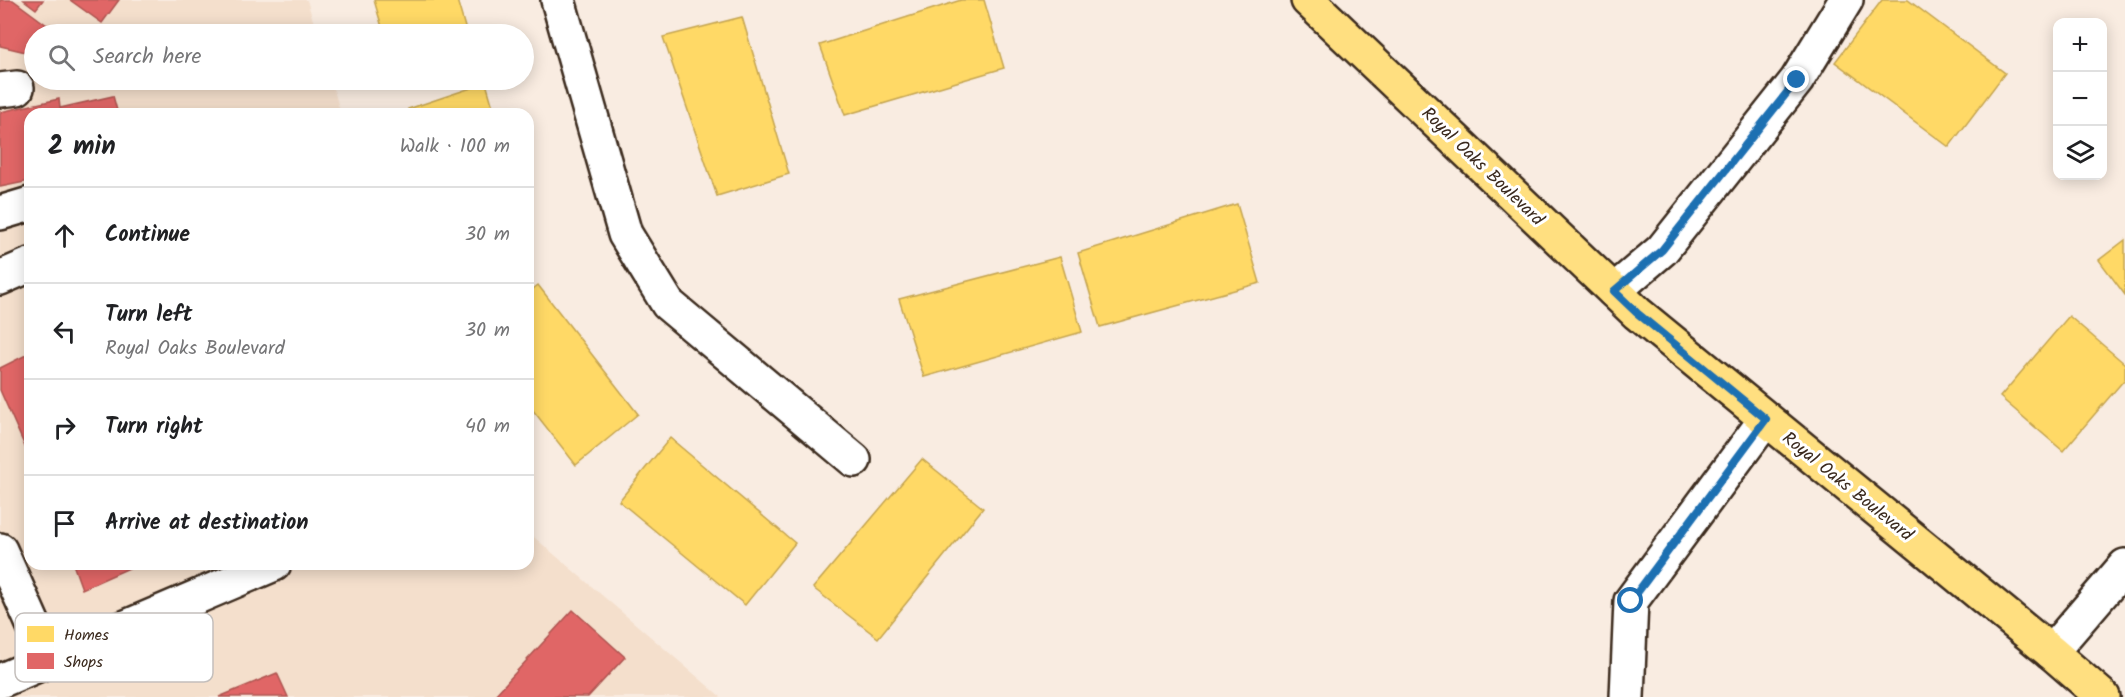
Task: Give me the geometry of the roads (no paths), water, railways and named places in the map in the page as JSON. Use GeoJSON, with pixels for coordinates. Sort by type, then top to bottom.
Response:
{"type":"FeatureCollection","features":[{"type":"Feature","properties":{"kind":"main road","name":"Royal Oaks Boulevard"},"geometry":{"type":"LineString","coordinates":[[1308,0],[1637,313],[2103,697]]}},
{"type":"Feature","properties":{"kind":"street"},"geometry":{"type":"LineString","coordinates":[[558,0],[625,234],[668,304],[854,460]]}},
{"type":"Feature","properties":{"kind":"street"},"geometry":{"type":"LineString","coordinates":[[1614,291],[1662,250],[1797,80],[1846,0]]}},
{"type":"Feature","properties":{"kind":"street"},"geometry":{"type":"LineString","coordinates":[[0,213],[24,206]]}},
{"type":"Feature","properties":{"kind":"street"},"geometry":{"type":"LineString","coordinates":[[0,278],[24,268]]}},
{"type":"Feature","properties":{"kind":"street"},"geometry":{"type":"LineString","coordinates":[[1626,697],[1631,601],[1766,419]]}},
{"type":"Feature","properties":{"kind":"street"},"geometry":{"type":"LineString","coordinates":[[0,550],[28,613]]}},
{"type":"Feature","properties":{"kind":"street"},"geometry":{"type":"LineString","coordinates":[[2050,652],[2125,566]]}},
{"type":"Feature","properties":{"kind":"street"},"geometry":{"type":"LineString","coordinates":[[159,613],[260,570]]}},
{"type":"Feature","properties":{"kind":"street"},"geometry":{"type":"LineString","coordinates":[[0,681],[15,675]]}}]}
